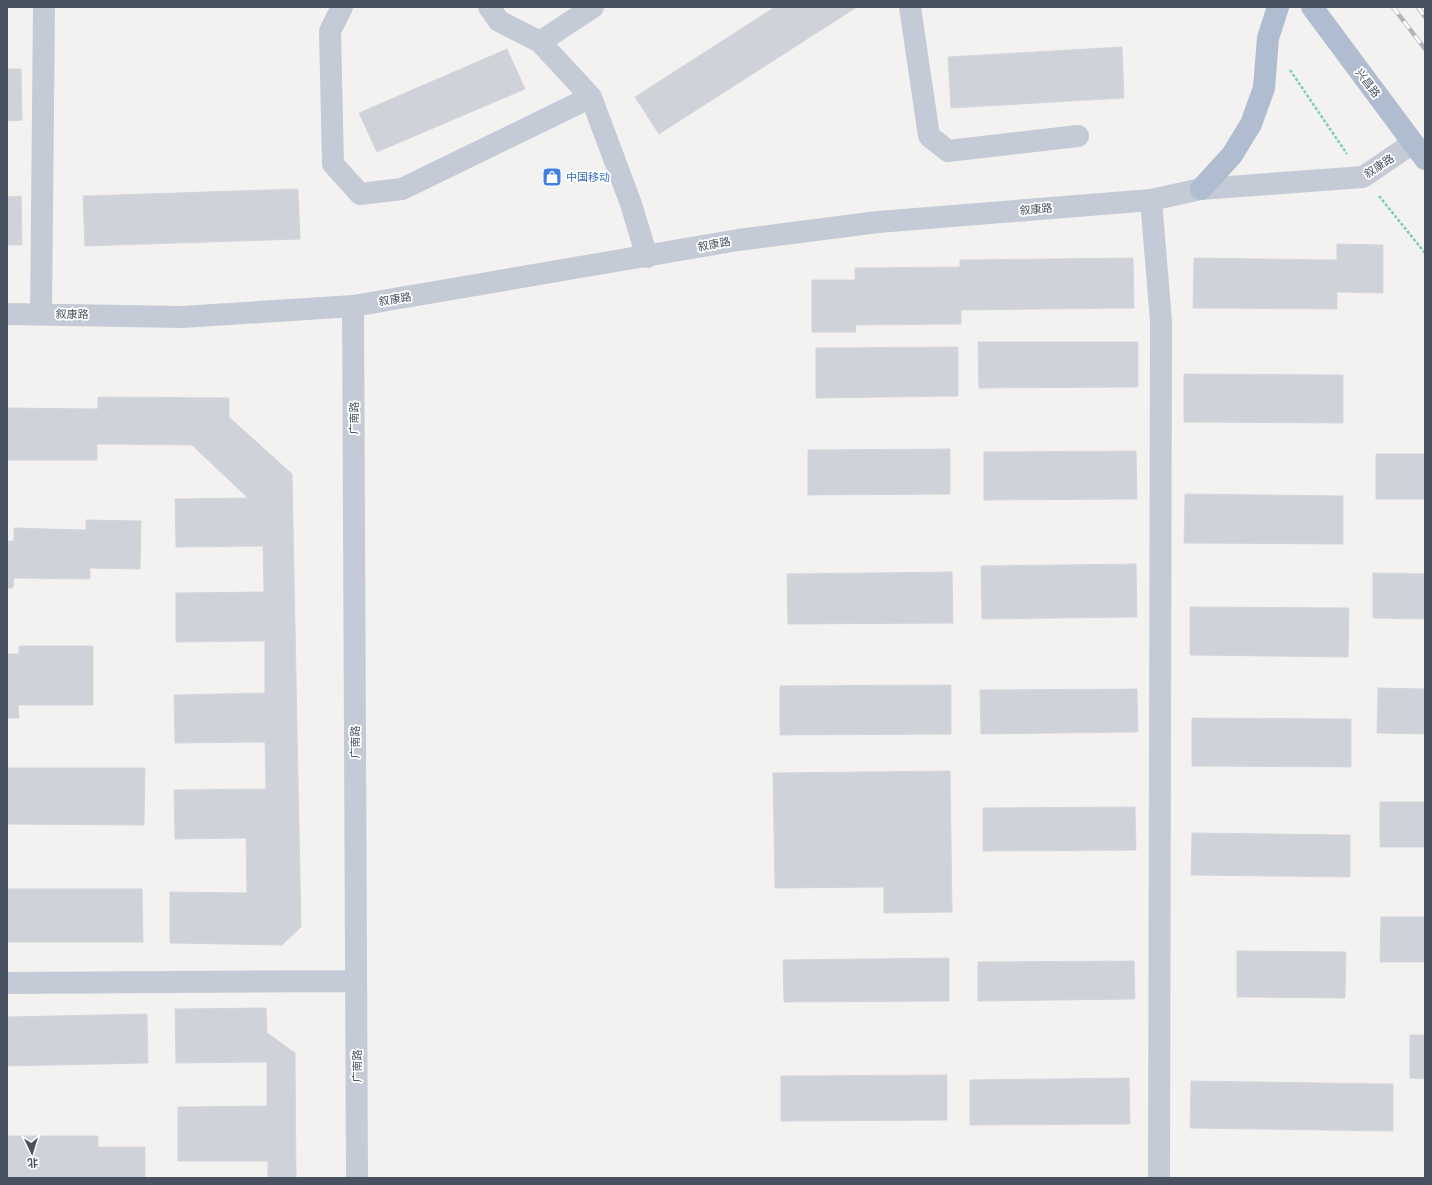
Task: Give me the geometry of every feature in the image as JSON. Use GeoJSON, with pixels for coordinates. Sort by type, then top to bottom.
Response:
{"type":"FeatureCollection","features":[{"type":"Feature","properties":{"kind":"main road"},"geometry":{"type":"LineString","coordinates":[[1201,189],[1232,156],[1251,124],[1264,88],[1268,38],[1278,7]]}},
{"type":"Feature","properties":{"kind":"main road","name":"兴昌路"},"geometry":{"type":"LineString","coordinates":[[1312,7],[1419,151]]}},
{"type":"Feature","properties":{"kind":"street"},"geometry":{"type":"LineString","coordinates":[[41,314],[44,7]]}},
{"type":"Feature","properties":{"kind":"street"},"geometry":{"type":"LineString","coordinates":[[342,7],[330,31],[333,164],[360,194],[402,189],[591,97]]}},
{"type":"Feature","properties":{"kind":"street"},"geometry":{"type":"LineString","coordinates":[[489,7],[499,21],[540,42],[591,97],[631,204],[647,257]]}},
{"type":"Feature","properties":{"kind":"street"},"geometry":{"type":"LineString","coordinates":[[540,42],[593,7]]}},
{"type":"Feature","properties":{"kind":"street"},"geometry":{"type":"LineString","coordinates":[[910,7],[929,136],[948,151],[1078,136]]}},
{"type":"Feature","properties":{"kind":"street","name":"叙康路"},"geometry":{"type":"LineString","coordinates":[[7,314],[182,317],[353,306],[647,257],[738,240],[878,222],[1151,200],[1201,189],[1363,177],[1419,151]]}},
{"type":"Feature","properties":{"kind":"street"},"geometry":{"type":"LineString","coordinates":[[1151,200],[1161,321],[1159,1178]]}},
{"type":"Feature","properties":{"kind":"street","name":"广南路"},"geometry":{"type":"LineString","coordinates":[[353,306],[357,1178]]}},
{"type":"Feature","properties":{"kind":"street"},"geometry":{"type":"LineString","coordinates":[[7,983],[356,981]]}},
{"type":"Feature","properties":{"kind":"path"},"geometry":{"type":"LineString","coordinates":[[1290,69],[1363,177],[1425,253]]}},
{"type":"Feature","properties":{"kind":"building"},"geometry":{"type":"Polygon","coordinates":[[[775,7],[857,7],[659,134],[635,97],[775,7]]]}},
{"type":"Feature","properties":{"kind":"building"},"geometry":{"type":"Polygon","coordinates":[[[1122,47],[1124,98],[951,108],[948,57],[1122,47]]]}},
{"type":"Feature","properties":{"kind":"building"},"geometry":{"type":"Polygon","coordinates":[[[507,49],[525,89],[377,152],[359,113],[507,49]]]}},
{"type":"Feature","properties":{"kind":"building"},"geometry":{"type":"Polygon","coordinates":[[[7,69],[21,69],[22,120],[7,121],[7,69]]]}},
{"type":"Feature","properties":{"kind":"building"},"geometry":{"type":"Polygon","coordinates":[[[298,189],[300,239],[85,246],[83,196],[298,189]]]}},
{"type":"Feature","properties":{"kind":"building"},"geometry":{"type":"Polygon","coordinates":[[[21,196],[22,245],[7,245],[7,197],[21,196]]]}},
{"type":"Feature","properties":{"kind":"building"},"geometry":{"type":"Polygon","coordinates":[[[1337,244],[1383,245],[1383,293],[1337,292],[1337,309],[1193,308],[1194,258],[1337,260],[1337,244]]]}},
{"type":"Feature","properties":{"kind":"building"},"geometry":{"type":"Polygon","coordinates":[[[1133,258],[1134,308],[961,310],[961,324],[855,325],[856,332],[812,332],[812,280],[855,280],[855,268],[960,267],[960,260],[1133,258]]]}},
{"type":"Feature","properties":{"kind":"building"},"geometry":{"type":"Polygon","coordinates":[[[978,342],[1138,342],[1138,387],[979,388],[978,342]]]}},
{"type":"Feature","properties":{"kind":"building"},"geometry":{"type":"Polygon","coordinates":[[[958,347],[958,396],[816,398],[816,348],[958,347]]]}},
{"type":"Feature","properties":{"kind":"building"},"geometry":{"type":"Polygon","coordinates":[[[1184,374],[1343,375],[1343,423],[1184,422],[1184,374]]]}},
{"type":"Feature","properties":{"kind":"building"},"geometry":{"type":"Polygon","coordinates":[[[98,397],[229,398],[229,417],[292,474],[301,927],[282,945],[170,943],[170,892],[247,893],[246,838],[175,839],[174,790],[266,789],[265,742],[175,743],[174,695],[265,693],[265,641],[176,642],[176,593],[264,592],[263,546],[176,547],[175,499],[248,498],[192,445],[97,444],[97,460],[7,460],[7,408],[98,409],[98,397]]]}},
{"type":"Feature","properties":{"kind":"building"},"geometry":{"type":"Polygon","coordinates":[[[950,449],[950,494],[808,495],[808,450],[950,449]]]}},
{"type":"Feature","properties":{"kind":"building"},"geometry":{"type":"Polygon","coordinates":[[[1136,451],[1137,499],[984,500],[984,452],[1136,451]]]}},
{"type":"Feature","properties":{"kind":"building"},"geometry":{"type":"Polygon","coordinates":[[[1376,454],[1425,454],[1425,499],[1376,499],[1376,454]]]}},
{"type":"Feature","properties":{"kind":"building"},"geometry":{"type":"Polygon","coordinates":[[[1185,494],[1343,496],[1343,544],[1184,543],[1185,494]]]}},
{"type":"Feature","properties":{"kind":"building"},"geometry":{"type":"Polygon","coordinates":[[[86,520],[141,521],[140,569],[90,568],[90,579],[14,578],[13,588],[7,588],[7,541],[14,541],[14,528],[86,530],[86,520]]]}},
{"type":"Feature","properties":{"kind":"building"},"geometry":{"type":"Polygon","coordinates":[[[1136,564],[1137,617],[982,619],[981,566],[1136,564]]]}},
{"type":"Feature","properties":{"kind":"building"},"geometry":{"type":"Polygon","coordinates":[[[952,572],[953,623],[788,624],[787,574],[952,572]]]}},
{"type":"Feature","properties":{"kind":"building"},"geometry":{"type":"Polygon","coordinates":[[[1373,573],[1425,574],[1425,619],[1373,618],[1373,573]]]}},
{"type":"Feature","properties":{"kind":"building"},"geometry":{"type":"Polygon","coordinates":[[[1190,607],[1349,608],[1348,657],[1190,655],[1190,607]]]}},
{"type":"Feature","properties":{"kind":"building"},"geometry":{"type":"Polygon","coordinates":[[[19,646],[93,646],[93,705],[18,705],[19,718],[7,718],[7,654],[19,654],[19,646]]]}},
{"type":"Feature","properties":{"kind":"building"},"geometry":{"type":"Polygon","coordinates":[[[951,685],[951,734],[780,735],[780,686],[951,685]]]}},
{"type":"Feature","properties":{"kind":"building"},"geometry":{"type":"Polygon","coordinates":[[[1378,688],[1425,689],[1425,734],[1377,733],[1378,688]]]}},
{"type":"Feature","properties":{"kind":"building"},"geometry":{"type":"Polygon","coordinates":[[[1137,689],[1138,732],[981,734],[980,690],[1137,689]]]}},
{"type":"Feature","properties":{"kind":"building"},"geometry":{"type":"Polygon","coordinates":[[[1192,718],[1351,719],[1351,767],[1192,766],[1192,718]]]}},
{"type":"Feature","properties":{"kind":"building"},"geometry":{"type":"Polygon","coordinates":[[[7,768],[145,768],[144,825],[7,824],[7,768]]]}},
{"type":"Feature","properties":{"kind":"building"},"geometry":{"type":"Polygon","coordinates":[[[950,771],[952,912],[884,913],[884,887],[775,888],[773,773],[950,771]]]}},
{"type":"Feature","properties":{"kind":"building"},"geometry":{"type":"Polygon","coordinates":[[[1380,802],[1425,802],[1425,847],[1380,847],[1380,802]]]}},
{"type":"Feature","properties":{"kind":"building"},"geometry":{"type":"Polygon","coordinates":[[[1135,807],[1136,850],[983,851],[983,808],[1135,807]]]}},
{"type":"Feature","properties":{"kind":"building"},"geometry":{"type":"Polygon","coordinates":[[[1192,833],[1350,835],[1350,877],[1191,875],[1192,833]]]}},
{"type":"Feature","properties":{"kind":"building"},"geometry":{"type":"Polygon","coordinates":[[[7,889],[142,889],[143,942],[7,942],[7,889]]]}},
{"type":"Feature","properties":{"kind":"building"},"geometry":{"type":"Polygon","coordinates":[[[1381,917],[1425,917],[1425,962],[1380,962],[1381,917]]]}},
{"type":"Feature","properties":{"kind":"building"},"geometry":{"type":"Polygon","coordinates":[[[1237,951],[1346,952],[1345,998],[1237,997],[1237,951]]]}},
{"type":"Feature","properties":{"kind":"building"},"geometry":{"type":"Polygon","coordinates":[[[949,958],[949,1001],[784,1002],[783,960],[949,958]]]}},
{"type":"Feature","properties":{"kind":"building"},"geometry":{"type":"Polygon","coordinates":[[[1134,961],[1135,999],[978,1001],[978,962],[1134,961]]]}},
{"type":"Feature","properties":{"kind":"building"},"geometry":{"type":"Polygon","coordinates":[[[266,1008],[267,1033],[295,1053],[296,1178],[268,1178],[268,1161],[178,1161],[178,1107],[267,1106],[267,1062],[176,1063],[175,1009],[266,1008]]]}},
{"type":"Feature","properties":{"kind":"building"},"geometry":{"type":"Polygon","coordinates":[[[147,1014],[148,1063],[7,1066],[7,1017],[147,1014]]]}},
{"type":"Feature","properties":{"kind":"building"},"geometry":{"type":"Polygon","coordinates":[[[1410,1035],[1425,1035],[1425,1079],[1410,1078],[1410,1035]]]}},
{"type":"Feature","properties":{"kind":"building"},"geometry":{"type":"Polygon","coordinates":[[[947,1075],[947,1120],[781,1121],[781,1076],[947,1075]]]}},
{"type":"Feature","properties":{"kind":"building"},"geometry":{"type":"Polygon","coordinates":[[[1129,1078],[1130,1124],[970,1125],[970,1080],[1129,1078]]]}},
{"type":"Feature","properties":{"kind":"building"},"geometry":{"type":"Polygon","coordinates":[[[1191,1081],[1393,1084],[1393,1131],[1190,1128],[1191,1081]]]}},
{"type":"Feature","properties":{"kind":"building"},"geometry":{"type":"Polygon","coordinates":[[[7,1136],[98,1136],[98,1147],[145,1147],[145,1178],[7,1178],[7,1136]]]}},
{"type":"Feature","properties":{"kind":"railway"},"geometry":{"type":"LineString","coordinates":[[1393,7],[1425,49]]}},
{"type":"Feature","properties":{"kind":"railway"},"geometry":{"type":"LineString","coordinates":[[1418,7],[1425,17]]}},
{"type":"Feature","properties":{"kind":"place","name":"中国移动"},"geometry":{"type":"Point","coordinates":[552,177]}}]}
